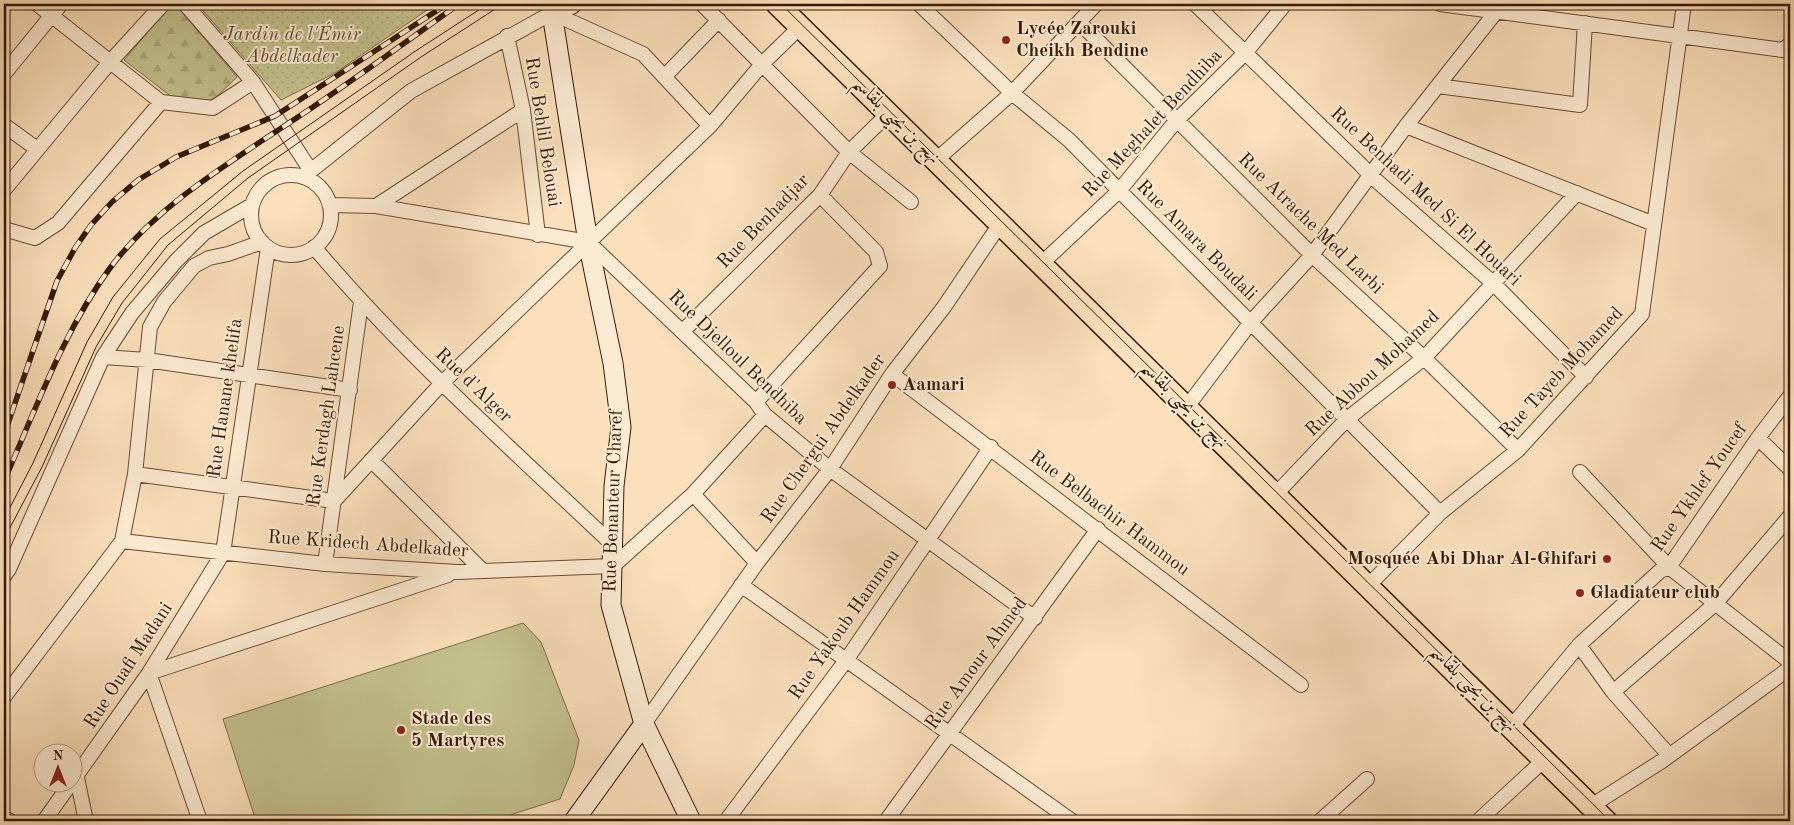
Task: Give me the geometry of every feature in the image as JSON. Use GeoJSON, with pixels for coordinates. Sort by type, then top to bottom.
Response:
{"type":"FeatureCollection","features":[{"type":"Feature","properties":{"kind":"main road"},"geometry":{"type":"LineString","coordinates":[[552,13],[572,4]]}},
{"type":"Feature","properties":{"kind":"main road","name":"نهج بن يحيى بلقاسم"},"geometry":{"type":"LineString","coordinates":[[777,4],[1599,814],[1602,810],[1616,821]]}},
{"type":"Feature","properties":{"kind":"main road","name":"Rue Benanteur Charef"},"geometry":{"type":"LineString","coordinates":[[552,13],[588,242],[613,363],[621,427],[614,486],[611,604],[644,724],[692,821]]}},
{"type":"Feature","properties":{"kind":"main road"},"geometry":{"type":"LineString","coordinates":[[574,821],[644,724]]}},
{"type":"Feature","properties":{"kind":"street"},"geometry":{"type":"LineString","coordinates":[[37,4],[161,102],[213,108],[253,82]]}},
{"type":"Feature","properties":{"kind":"street"},"geometry":{"type":"LineString","coordinates":[[4,74],[61,4]]}},
{"type":"Feature","properties":{"kind":"street"},"geometry":{"type":"LineString","coordinates":[[4,190],[110,62],[163,4]]}},
{"type":"Feature","properties":{"kind":"street"},"geometry":{"type":"LineString","coordinates":[[185,4],[253,82],[307,174],[324,193],[330,205],[328,229],[323,239],[314,247],[291,255],[279,253],[265,245],[254,231],[251,218],[252,205],[257,193],[266,184],[278,177],[307,174],[411,91],[507,36],[552,13],[643,54],[710,126]]}},
{"type":"Feature","properties":{"kind":"street"},"geometry":{"type":"LineString","coordinates":[[702,4],[764,63],[850,152],[911,202]]}},
{"type":"Feature","properties":{"kind":"street","name":"Rue Amara Boudali"},"geometry":{"type":"LineString","coordinates":[[919,4],[1012,93],[1069,140],[1440,513]]}},
{"type":"Feature","properties":{"kind":"street"},"geometry":{"type":"LineString","coordinates":[[936,160],[1012,93],[1096,4]]}},
{"type":"Feature","properties":{"kind":"street","name":"Rue Benhadi Med Si El Houari"},"geometry":{"type":"LineString","coordinates":[[1195,4],[1246,52],[1370,176],[1493,284],[1586,377]]}},
{"type":"Feature","properties":{"kind":"street","name":"Rue Meghalet Bendhiba"},"geometry":{"type":"LineString","coordinates":[[1041,264],[1119,191],[1176,121],[1246,52],[1286,4]]}},
{"type":"Feature","properties":{"kind":"street"},"geometry":{"type":"LineString","coordinates":[[1440,4],[1496,8],[1585,23],[1783,50],[1790,44]]}},
{"type":"Feature","properties":{"kind":"street","name":"Rue Tayeb Mohamed"},"geometry":{"type":"LineString","coordinates":[[1368,586],[1440,513],[1518,450],[1642,314],[1684,4]]}},
{"type":"Feature","properties":{"kind":"street"},"geometry":{"type":"LineString","coordinates":[[1186,408],[1251,322],[1312,255],[1406,126],[1496,8]]}},
{"type":"Feature","properties":{"kind":"street"},"geometry":{"type":"LineString","coordinates":[[664,77],[719,20]]}},
{"type":"Feature","properties":{"kind":"street","name":"Rue Atrache Med Larbi"},"geometry":{"type":"LineString","coordinates":[[1079,22],[1312,255],[1424,358],[1518,450]]}},
{"type":"Feature","properties":{"kind":"street"},"geometry":{"type":"LineString","coordinates":[[1438,86],[1580,105],[1585,23]]}},
{"type":"Feature","properties":{"kind":"street"},"geometry":{"type":"LineString","coordinates":[[135,474],[334,501],[442,383],[710,126],[764,63],[800,27]]}},
{"type":"Feature","properties":{"kind":"street","name":"Rue Behlil Belouai"},"geometry":{"type":"LineString","coordinates":[[507,36],[523,110],[538,234]]}},
{"type":"Feature","properties":{"kind":"street"},"geometry":{"type":"LineString","coordinates":[[4,228],[35,238],[58,223],[161,102]]}},
{"type":"Feature","properties":{"kind":"street"},"geometry":{"type":"LineString","coordinates":[[376,206],[523,110]]}},
{"type":"Feature","properties":{"kind":"street","name":"Rue Benhadjar"},"geometry":{"type":"LineString","coordinates":[[683,331],[820,195],[850,152],[888,114]]}},
{"type":"Feature","properties":{"kind":"street"},"geometry":{"type":"LineString","coordinates":[[4,125],[37,149]]}},
{"type":"Feature","properties":{"kind":"street"},"geometry":{"type":"LineString","coordinates":[[1406,126],[1654,224]]}},
{"type":"Feature","properties":{"kind":"street","name":"Rue Abbou Mohamed"},"geometry":{"type":"LineString","coordinates":[[1275,495],[1347,419],[1424,358],[1577,193]]}},
{"type":"Feature","properties":{"kind":"street"},"geometry":{"type":"LineString","coordinates":[[756,402],[880,266],[876,252],[820,195]]}},
{"type":"Feature","properties":{"kind":"street"},"geometry":{"type":"LineString","coordinates":[[4,576],[10,569],[103,357],[132,313],[176,261],[204,233],[252,205]]}},
{"type":"Feature","properties":{"kind":"street"},"geometry":{"type":"LineString","coordinates":[[330,205],[376,206],[588,242]]}},
{"type":"Feature","properties":{"kind":"street","name":"Rue Chergui Abdelkader"},"geometry":{"type":"LineString","coordinates":[[644,724],[757,563],[830,469],[892,374],[944,307],[1000,224]]}},
{"type":"Feature","properties":{"kind":"street","name":"Rue Djelloul Bendhiba"},"geometry":{"type":"LineString","coordinates":[[588,242],[756,402],[765,415],[830,469],[1035,618]]}},
{"type":"Feature","properties":{"kind":"street"},"geometry":{"type":"LineString","coordinates":[[4,697],[122,541],[135,474],[150,327],[164,302],[194,266],[209,258],[265,245]]}},
{"type":"Feature","properties":{"kind":"street","name":"Rue Hanane khelifa"},"geometry":{"type":"LineString","coordinates":[[223,553],[265,245]]}},
{"type":"Feature","properties":{"kind":"street","name":"Rue d'Alger"},"geometry":{"type":"LineString","coordinates":[[314,247],[361,302],[442,383],[613,545]]}},
{"type":"Feature","properties":{"kind":"street","name":"Rue Kerdagh Lahcene"},"geometry":{"type":"LineString","coordinates":[[325,564],[361,302]]}},
{"type":"Feature","properties":{"kind":"street"},"geometry":{"type":"LineString","coordinates":[[103,357],[147,360],[350,390]]}},
{"type":"Feature","properties":{"kind":"street","name":"Rue Belbachir Hammou"},"geometry":{"type":"LineString","coordinates":[[892,374],[991,447],[1301,685]]}},
{"type":"Feature","properties":{"kind":"street","name":"Rue Ykhlef Youcef"},"geometry":{"type":"LineString","coordinates":[[1511,727],[1579,645],[1660,571],[1669,567],[1758,438],[1790,396]]}},
{"type":"Feature","properties":{"kind":"street"},"geometry":{"type":"LineString","coordinates":[[613,566],[693,494],[765,415]]}},
{"type":"Feature","properties":{"kind":"street"},"geometry":{"type":"LineString","coordinates":[[1758,438],[1790,469]]}},
{"type":"Feature","properties":{"kind":"street","name":"Rue Yakoub Hammou"},"geometry":{"type":"LineString","coordinates":[[726,821],[847,659],[991,447]]}},
{"type":"Feature","properties":{"kind":"street"},"geometry":{"type":"LineString","coordinates":[[371,460],[483,571]]}},
{"type":"Feature","properties":{"kind":"street"},"geometry":{"type":"LineString","coordinates":[[1580,472],[1669,567],[1790,662]]}},
{"type":"Feature","properties":{"kind":"street"},"geometry":{"type":"LineString","coordinates":[[693,494],[757,563]]}},
{"type":"Feature","properties":{"kind":"street"},"geometry":{"type":"LineString","coordinates":[[1613,692],[1715,604],[1790,516]]}},
{"type":"Feature","properties":{"kind":"street","name":"Rue Amour Ahmed"},"geometry":{"type":"LineString","coordinates":[[886,821],[1098,529]]}},
{"type":"Feature","properties":{"kind":"street","name":"Rue Kridech Abdelkader"},"geometry":{"type":"LineString","coordinates":[[122,541],[325,564],[457,572],[613,566]]}},
{"type":"Feature","properties":{"kind":"street","name":"Rue Ouafi Madani"},"geometry":{"type":"LineString","coordinates":[[82,771],[149,673],[223,553]]}},
{"type":"Feature","properties":{"kind":"street"},"geometry":{"type":"LineString","coordinates":[[200,821],[149,673],[457,572]]}},
{"type":"Feature","properties":{"kind":"street"},"geometry":{"type":"LineString","coordinates":[[741,585],[1072,821]]}},
{"type":"Feature","properties":{"kind":"street"},"geometry":{"type":"LineString","coordinates":[[1579,645],[1613,692],[1669,755]]}},
{"type":"Feature","properties":{"kind":"street"},"geometry":{"type":"LineString","coordinates":[[1599,814],[1669,755],[1790,668]]}},
{"type":"Feature","properties":{"kind":"street"},"geometry":{"type":"LineString","coordinates":[[1478,821],[1544,760]]}},
{"type":"Feature","properties":{"kind":"street"},"geometry":{"type":"LineString","coordinates":[[1320,821],[1368,779]]}},
{"type":"Feature","properties":{"kind":"street","name":"Rue Ouafi Madani"},"geometry":{"type":"LineString","coordinates":[[44,821],[66,792]]}},
{"type":"Feature","properties":{"kind":"street"},"geometry":{"type":"LineString","coordinates":[[80,792],[86,821]]}},
{"type":"Feature","properties":{"kind":"street"},"geometry":{"type":"LineString","coordinates":[[4,818],[10,821]]}},
{"type":"Feature","properties":{"kind":"green space"},"geometry":{"type":"Polygon","coordinates":[[[172,4],[175,4],[237,77],[212,101],[173,98],[124,60],[172,4]]]}},
{"type":"Feature","properties":{"kind":"green space","name":"Jardin de l'Émir Abdelkader"},"geometry":{"type":"Polygon","coordinates":[[[197,4],[436,4],[335,73],[281,100],[197,4]]]}},
{"type":"Feature","properties":{"kind":"green space","name":"Stade des 5 Martyres"},"geometry":{"type":"Polygon","coordinates":[[[523,623],[541,642],[579,740],[574,765],[560,799],[491,821],[256,821],[223,719],[523,623]]]}},
{"type":"Feature","properties":{"kind":"tram line"},"geometry":{"type":"LineString","coordinates":[[4,519],[33,463],[87,342],[113,297],[160,239],[243,171],[417,50],[488,4]]}},
{"type":"Feature","properties":{"kind":"tram line"},"geometry":{"type":"LineString","coordinates":[[4,539],[42,467],[96,347],[122,303],[168,245],[248,178],[421,57],[503,4]]}},
{"type":"Feature","properties":{"kind":"tram line"},"geometry":{"type":"LineString","coordinates":[[781,4],[1610,821]]}},
{"type":"Feature","properties":{"kind":"railway"},"geometry":{"type":"LineString","coordinates":[[4,435],[57,281],[75,248],[91,225],[112,202],[138,180],[176,157],[275,116],[447,4]]}},
{"type":"Feature","properties":{"kind":"railway"},"geometry":{"type":"LineString","coordinates":[[4,481],[51,372],[78,318],[110,268],[130,245],[151,223],[199,184],[341,88],[459,4]]}},
{"type":"Feature","properties":{"kind":"place","name":"Lycée Zarouki Cheikh Bendine"},"geometry":{"type":"Point","coordinates":[1006,40]}},
{"type":"Feature","properties":{"kind":"place","name":"Aamari"},"geometry":{"type":"Point","coordinates":[892,385]}},
{"type":"Feature","properties":{"kind":"place","name":"Mosquée Abi Dhar Al-Ghifari"},"geometry":{"type":"Point","coordinates":[1607,559]}},
{"type":"Feature","properties":{"kind":"place","name":"Gladiateur club"},"geometry":{"type":"Point","coordinates":[1580,593]}},
{"type":"Feature","properties":{"kind":"place","name":"Stade des 5 Martyres"},"geometry":{"type":"Point","coordinates":[401,730]}}]}
